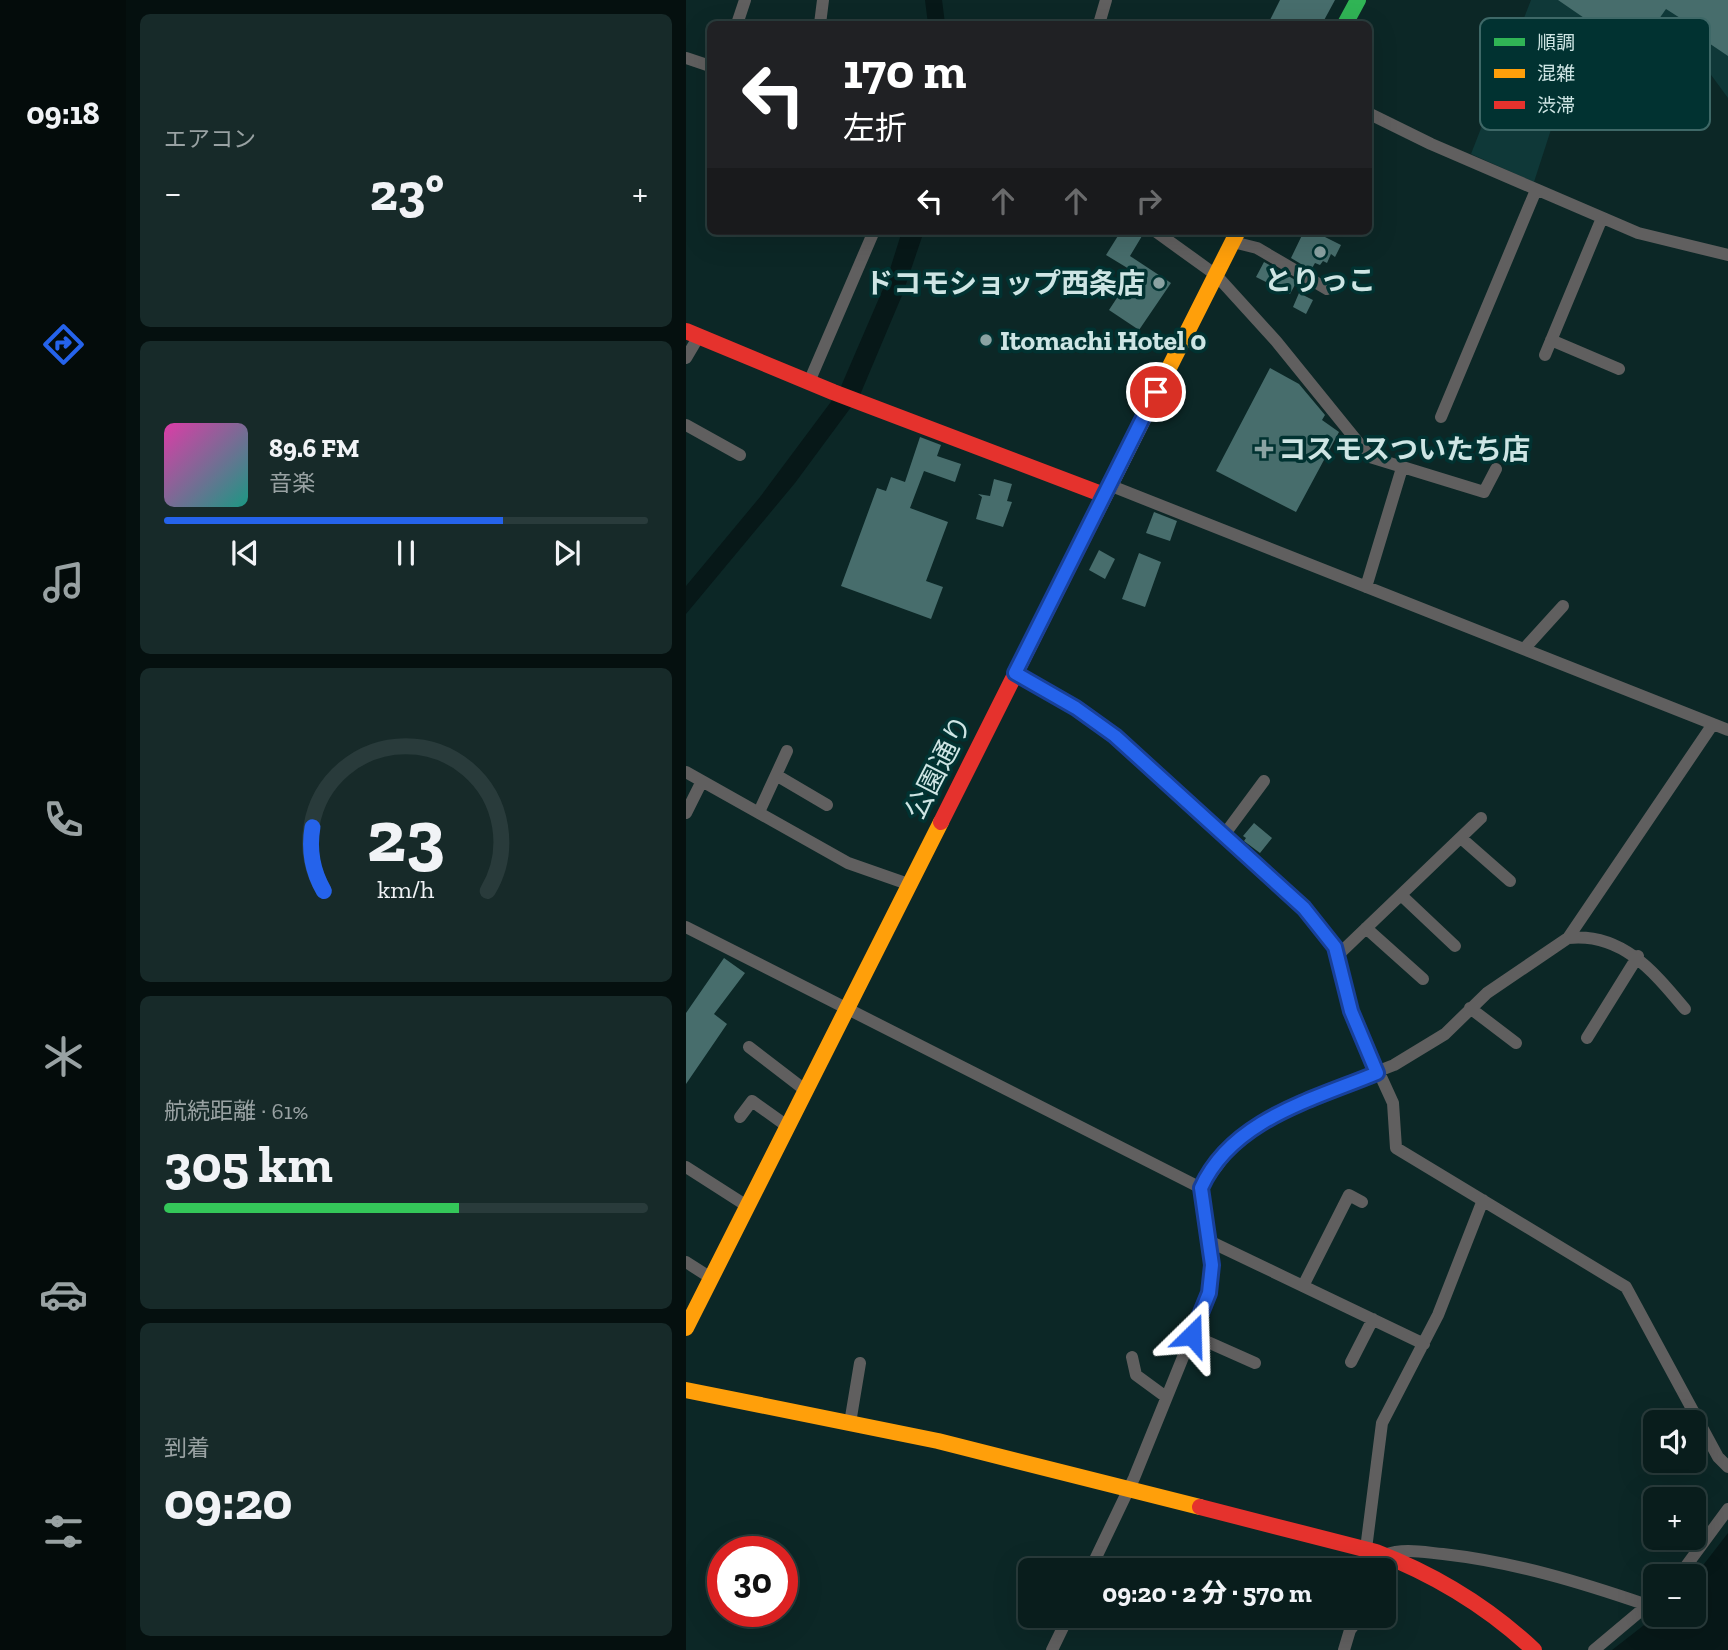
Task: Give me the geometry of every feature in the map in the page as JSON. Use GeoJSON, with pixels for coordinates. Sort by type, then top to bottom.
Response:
{"type":"FeatureCollection","features":[{"type":"Feature","properties":{"kind":"street"},"geometry":{"type":"LineString","coordinates":[[738,21],[745,0]]}},
{"type":"Feature","properties":{"kind":"street"},"geometry":{"type":"LineString","coordinates":[[820,21],[823,0]]}},
{"type":"Feature","properties":{"kind":"street"},"geometry":{"type":"LineString","coordinates":[[1100,21],[1106,0]]}},
{"type":"Feature","properties":{"kind":"street"},"geometry":{"type":"LineString","coordinates":[[1347,21],[1358,0]]}},
{"type":"Feature","properties":{"kind":"street"},"geometry":{"type":"LineString","coordinates":[[686,58],[707,65]]}},
{"type":"Feature","properties":{"kind":"street"},"geometry":{"type":"LineString","coordinates":[[1372,115],[1431,144],[1638,233],[1728,255]]}},
{"type":"Feature","properties":{"kind":"street"},"geometry":{"type":"LineString","coordinates":[[1441,417],[1536,190]]}},
{"type":"Feature","properties":{"kind":"street"},"geometry":{"type":"LineString","coordinates":[[1545,355],[1602,218]]}},
{"type":"Feature","properties":{"kind":"street"},"geometry":{"type":"LineString","coordinates":[[809,382],[872,235]]}},
{"type":"Feature","properties":{"kind":"street"},"geometry":{"type":"LineString","coordinates":[[1161,235],[1216,275],[1276,341],[1361,448],[1379,462],[1484,492],[1496,469]]}},
{"type":"Feature","properties":{"kind":"street"},"geometry":{"type":"LineString","coordinates":[[1236,236],[1327,289]]}},
{"type":"Feature","properties":{"kind":"street","name":"公園通り"},"geometry":{"type":"LineString","coordinates":[[686,1328],[1236,236]]}},
{"type":"Feature","properties":{"kind":"street"},"geometry":{"type":"LineString","coordinates":[[686,358],[692,333],[858,402],[1106,490],[1366,587],[1728,730]]}},
{"type":"Feature","properties":{"kind":"street"},"geometry":{"type":"LineString","coordinates":[[1550,340],[1619,369]]}},
{"type":"Feature","properties":{"kind":"street"},"geometry":{"type":"LineString","coordinates":[[686,425],[740,455]]}},
{"type":"Feature","properties":{"kind":"street"},"geometry":{"type":"LineString","coordinates":[[1366,587],[1402,468]]}},
{"type":"Feature","properties":{"kind":"street"},"geometry":{"type":"LineString","coordinates":[[1524,649],[1563,606]]}},
{"type":"Feature","properties":{"kind":"street"},"geometry":{"type":"LineString","coordinates":[[1015,673],[1076,708],[1115,736],[1304,908],[1335,947],[1351,1011],[1393,1103],[1396,1148],[1626,1287],[1718,1457],[1728,1467]]}},
{"type":"Feature","properties":{"kind":"street"},"geometry":{"type":"LineString","coordinates":[[1096,1558],[1129,1489],[1209,1293],[1210,1242],[1201,1188],[1230,1149],[1263,1122],[1309,1098],[1377,1073],[1446,1034],[1470,1008],[1503,981],[1568,938],[1713,724]]}},
{"type":"Feature","properties":{"kind":"street"},"geometry":{"type":"LineString","coordinates":[[759,812],[787,751]]}},
{"type":"Feature","properties":{"kind":"street"},"geometry":{"type":"LineString","coordinates":[[686,772],[848,863],[908,884]]}},
{"type":"Feature","properties":{"kind":"street"},"geometry":{"type":"LineString","coordinates":[[776,775],[827,805]]}},
{"type":"Feature","properties":{"kind":"street"},"geometry":{"type":"LineString","coordinates":[[686,813],[702,781]]}},
{"type":"Feature","properties":{"kind":"street"},"geometry":{"type":"LineString","coordinates":[[1224,835],[1264,781]]}},
{"type":"Feature","properties":{"kind":"street"},"geometry":{"type":"LineString","coordinates":[[1337,956],[1481,818]]}},
{"type":"Feature","properties":{"kind":"street"},"geometry":{"type":"LineString","coordinates":[[1461,838],[1510,881]]}},
{"type":"Feature","properties":{"kind":"street"},"geometry":{"type":"LineString","coordinates":[[1401,895],[1454,946]]}},
{"type":"Feature","properties":{"kind":"street"},"geometry":{"type":"LineString","coordinates":[[686,927],[1201,1188]]}},
{"type":"Feature","properties":{"kind":"street"},"geometry":{"type":"LineString","coordinates":[[1366,928],[1423,979]]}},
{"type":"Feature","properties":{"kind":"street"},"geometry":{"type":"LineString","coordinates":[[1568,938],[1578,937],[1617,946],[1638,956],[1685,1009]]}},
{"type":"Feature","properties":{"kind":"street"},"geometry":{"type":"LineString","coordinates":[[1587,1038],[1638,956]]}},
{"type":"Feature","properties":{"kind":"street"},"geometry":{"type":"LineString","coordinates":[[1470,1008],[1516,1043]]}},
{"type":"Feature","properties":{"kind":"street"},"geometry":{"type":"LineString","coordinates":[[749,1047],[805,1090]]}},
{"type":"Feature","properties":{"kind":"street"},"geometry":{"type":"LineString","coordinates":[[740,1117],[752,1101],[787,1126]]}},
{"type":"Feature","properties":{"kind":"street"},"geometry":{"type":"LineString","coordinates":[[686,1167],[747,1206]]}},
{"type":"Feature","properties":{"kind":"street"},"geometry":{"type":"LineString","coordinates":[[1303,1286],[1349,1195],[1362,1202]]}},
{"type":"Feature","properties":{"kind":"street"},"geometry":{"type":"LineString","coordinates":[[1374,1558],[1382,1423],[1438,1315],[1483,1200]]}},
{"type":"Feature","properties":{"kind":"street"},"geometry":{"type":"LineString","coordinates":[[1210,1242],[1424,1344]]}},
{"type":"Feature","properties":{"kind":"street"},"geometry":{"type":"LineString","coordinates":[[686,1262],[711,1278]]}},
{"type":"Feature","properties":{"kind":"street"},"geometry":{"type":"LineString","coordinates":[[1350,1362],[1373,1319]]}},
{"type":"Feature","properties":{"kind":"street"},"geometry":{"type":"LineString","coordinates":[[1192,1335],[1255,1363]]}},
{"type":"Feature","properties":{"kind":"street"},"geometry":{"type":"LineString","coordinates":[[1132,1357],[1136,1375],[1167,1397]]}},
{"type":"Feature","properties":{"kind":"street"},"geometry":{"type":"LineString","coordinates":[[850,1423],[860,1363]]}},
{"type":"Feature","properties":{"kind":"street"},"geometry":{"type":"LineString","coordinates":[[686,1390],[963,1447],[1375,1552],[1423,1571],[1476,1602],[1534,1650]]}},
{"type":"Feature","properties":{"kind":"street"},"geometry":{"type":"LineString","coordinates":[[1688,1564],[1728,1509]]}},
{"type":"Feature","properties":{"kind":"street"},"geometry":{"type":"LineString","coordinates":[[1375,1552],[1398,1550],[1485,1559],[1560,1575],[1643,1600]]}},
{"type":"Feature","properties":{"kind":"street"},"geometry":{"type":"LineString","coordinates":[[1594,1650],[1643,1609]]}},
{"type":"Feature","properties":{"kind":"street"},"geometry":{"type":"LineString","coordinates":[[1052,1650],[1063,1628]]}},
{"type":"Feature","properties":{"kind":"street"},"geometry":{"type":"LineString","coordinates":[[1344,1650],[1352,1628]]}},
{"type":"Feature","properties":{"kind":"shaded area"},"geometry":{"type":"Polygon","coordinates":[[[925,0],[942,0],[945,21],[928,21],[925,0]]]}},
{"type":"Feature","properties":{"kind":"shaded area"},"geometry":{"type":"Polygon","coordinates":[[[1531,0],[1728,0],[1728,98],[1710,73],[1710,18],[1524,18],[1531,0]]]}},
{"type":"Feature","properties":{"kind":"shaded area"},"geometry":{"type":"Polygon","coordinates":[[[1480,130],[1551,130],[1534,182],[1471,154],[1480,130]]]}},
{"type":"Feature","properties":{"kind":"shaded area"},"geometry":{"type":"Polygon","coordinates":[[[901,235],[923,235],[903,293],[860,395],[795,483],[686,614],[686,586],[760,497],[839,391],[886,282],[901,235]]]}},
{"type":"Feature","properties":{"kind":"shaded area"},"geometry":{"type":"Polygon","coordinates":[[[1728,1533],[1728,1650],[1612,1650],[1643,1626],[1706,1627],[1704,1564],[1728,1533]]]}},
{"type":"Feature","properties":{"kind":"building"},"geometry":{"type":"Polygon","coordinates":[[[1280,0],[1335,0],[1324,21],[1270,21],[1280,0]]]}},
{"type":"Feature","properties":{"kind":"building"},"geometry":{"type":"Polygon","coordinates":[[[1558,0],[1728,0],[1728,56],[1710,44],[1710,18],[1680,18],[1666,9],[1660,18],[1584,18],[1558,0]]]}},
{"type":"Feature","properties":{"kind":"building"},"geometry":{"type":"Polygon","coordinates":[[[1118,235],[1140,235],[1130,256],[1171,283],[1139,330],[1109,310],[1134,272],[1106,255],[1118,235]]]}},
{"type":"Feature","properties":{"kind":"building"},"geometry":{"type":"Polygon","coordinates":[[[1302,235],[1324,235],[1341,245],[1335,257],[1331,254],[1327,263],[1315,263],[1311,270],[1291,258],[1302,235]]]}},
{"type":"Feature","properties":{"kind":"building"},"geometry":{"type":"Polygon","coordinates":[[[1264,262],[1297,281],[1290,294],[1256,277],[1264,262]]]}},
{"type":"Feature","properties":{"kind":"building"},"geometry":{"type":"Polygon","coordinates":[[[1299,293],[1313,300],[1306,314],[1293,307],[1299,293]]]}},
{"type":"Feature","properties":{"kind":"building"},"geometry":{"type":"Polygon","coordinates":[[[1270,368],[1299,384],[1325,415],[1322,420],[1339,432],[1296,512],[1216,471],[1270,368]]]}},
{"type":"Feature","properties":{"kind":"building"},"geometry":{"type":"Polygon","coordinates":[[[920,437],[941,445],[937,456],[961,464],[955,482],[924,471],[910,508],[948,522],[926,581],[943,587],[931,619],[841,586],[877,488],[886,491],[891,477],[905,482],[920,437]]]}},
{"type":"Feature","properties":{"kind":"building"},"geometry":{"type":"Polygon","coordinates":[[[994,479],[1012,484],[1007,501],[1012,502],[1003,527],[976,519],[982,497],[978,494],[990,496],[994,479]]]}},
{"type":"Feature","properties":{"kind":"building"},"geometry":{"type":"Polygon","coordinates":[[[1154,512],[1177,521],[1170,541],[1146,533],[1154,512]]]}},
{"type":"Feature","properties":{"kind":"building"},"geometry":{"type":"Polygon","coordinates":[[[1099,550],[1115,559],[1105,579],[1089,570],[1099,550]]]}},
{"type":"Feature","properties":{"kind":"building"},"geometry":{"type":"Polygon","coordinates":[[[1139,553],[1161,562],[1145,607],[1122,599],[1139,553]]]}},
{"type":"Feature","properties":{"kind":"building"},"geometry":{"type":"Polygon","coordinates":[[[1254,823],[1272,838],[1260,853],[1244,841],[1246,838],[1243,836],[1254,823]]]}},
{"type":"Feature","properties":{"kind":"building"},"geometry":{"type":"Polygon","coordinates":[[[724,958],[745,973],[714,1014],[727,1024],[686,1084],[686,1013],[724,958]]]}},
{"type":"Feature","properties":{"kind":"traffic: fast"},"geometry":{"type":"LineString","coordinates":[[1347,21],[1358,0]]}},
{"type":"Feature","properties":{"kind":"traffic: slow"},"geometry":{"type":"LineString","coordinates":[[1096,513],[1236,235]]}},
{"type":"Feature","properties":{"kind":"traffic: slow"},"geometry":{"type":"LineString","coordinates":[[686,1328],[941,822]]}},
{"type":"Feature","properties":{"kind":"traffic: slow"},"geometry":{"type":"LineString","coordinates":[[686,1390],[938,1441],[1200,1507]]}},
{"type":"Feature","properties":{"kind":"traffic: jam"},"geometry":{"type":"LineString","coordinates":[[686,331],[833,392],[1104,495]]}},
{"type":"Feature","properties":{"kind":"traffic: jam"},"geometry":{"type":"LineString","coordinates":[[941,822],[1096,513]]}},
{"type":"Feature","properties":{"kind":"traffic: jam"},"geometry":{"type":"LineString","coordinates":[[1200,1507],[1376,1552],[1398,1561],[1460,1593],[1498,1619],[1534,1650]]}},
{"type":"Feature","properties":{"kind":"place","name":"とりっこ"},"geometry":{"type":"Point","coordinates":[1320,252]}},
{"type":"Feature","properties":{"kind":"place","name":"ドコモショップ西条店"},"geometry":{"type":"Point","coordinates":[1159,283]}},
{"type":"Feature","properties":{"kind":"place","name":"Itomachi Hotel 0"},"geometry":{"type":"Point","coordinates":[986,340]}},
{"type":"Feature","properties":{"kind":"place","name":"コスモスついたち店"},"geometry":{"type":"Point","coordinates":[1264,449]}},
{"type":"Feature","properties":{"kind":"route"},"geometry":{"type":"LineString","coordinates":[[1156,392],[1015,673],[1076,708],[1115,736],[1304,908],[1335,947],[1351,1011],[1377,1073],[1309,1098],[1263,1122],[1230,1149],[1214,1167],[1201,1188],[1212,1265],[1209,1293],[1192,1335]]}}]}
